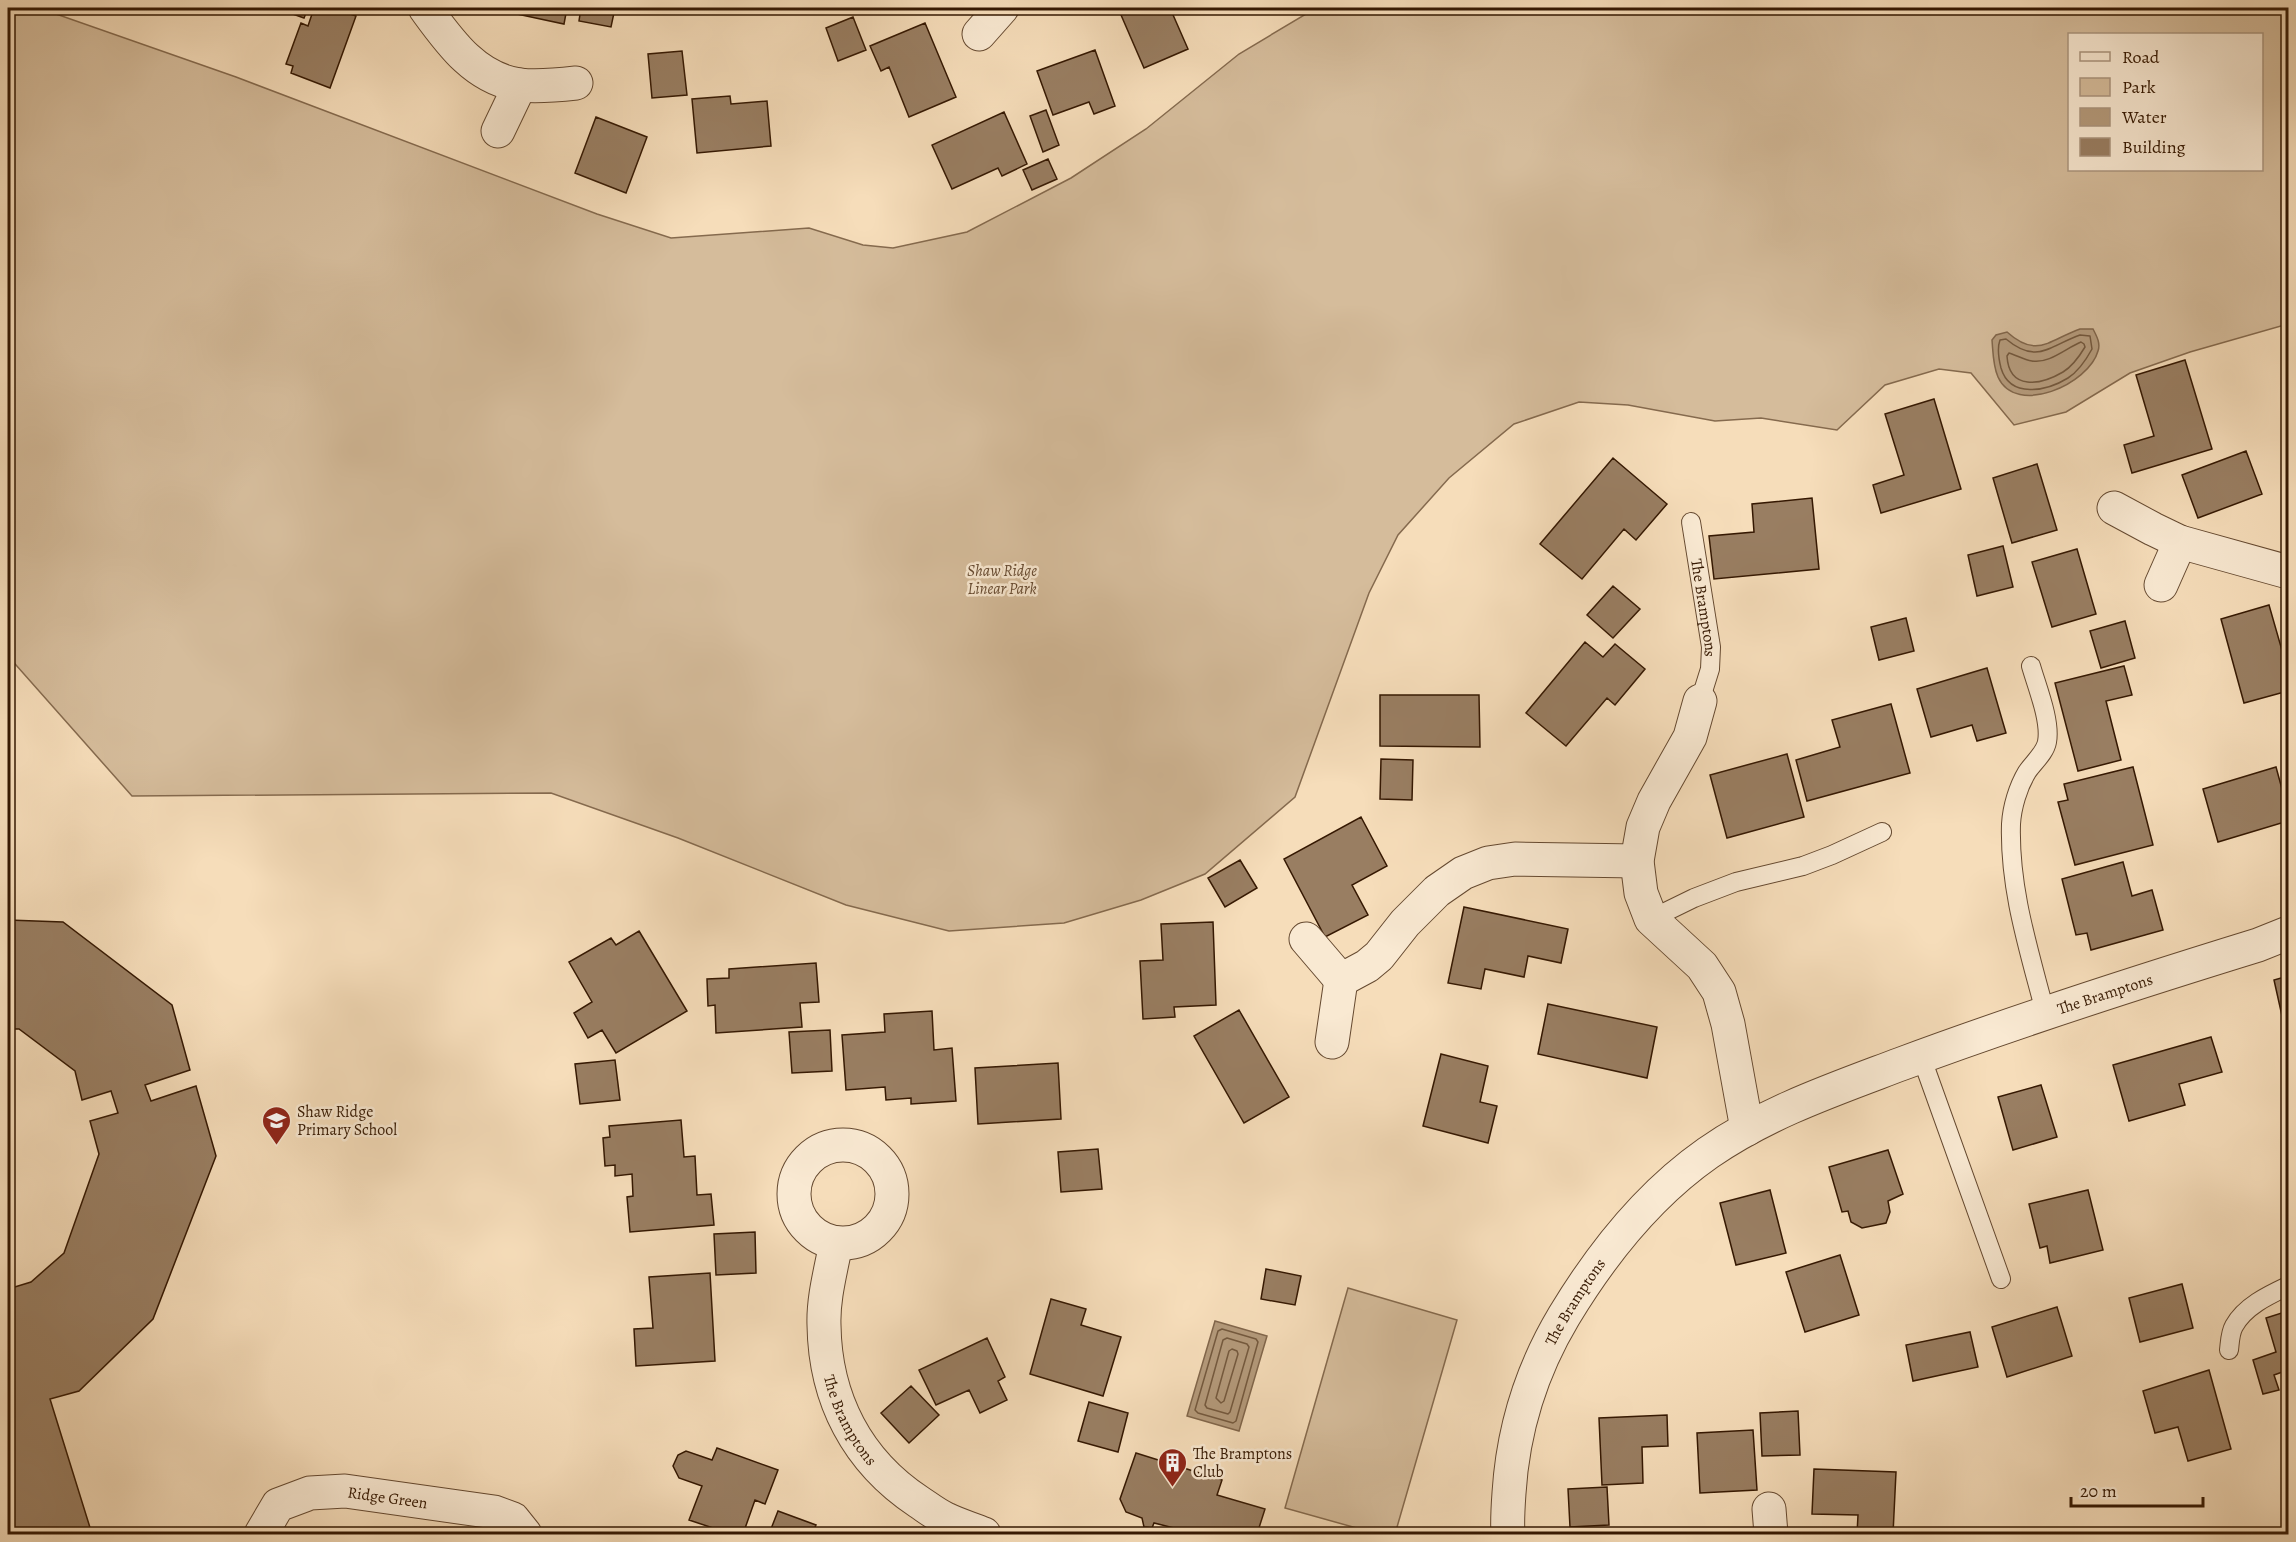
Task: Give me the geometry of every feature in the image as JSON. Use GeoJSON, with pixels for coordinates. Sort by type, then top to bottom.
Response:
{"type":"FeatureCollection","features":[{"type":"Feature","properties":{"kind":"street"},"geometry":{"type":"LineString","coordinates":[[425,8],[471,64],[499,80],[520,85],[576,83]]}},
{"type":"Feature","properties":{"kind":"street"},"geometry":{"type":"LineString","coordinates":[[979,34],[1002,8]]}},
{"type":"Feature","properties":{"kind":"street"},"geometry":{"type":"LineString","coordinates":[[498,131],[520,85]]}},
{"type":"Feature","properties":{"kind":"street"},"geometry":{"type":"LineString","coordinates":[[2114,508],[2180,542],[2289,572]]}},
{"type":"Feature","properties":{"kind":"street"},"geometry":{"type":"LineString","coordinates":[[2161,585],[2180,542]]}},
{"type":"Feature","properties":{"kind":"street","name":"The Bramptons"},"geometry":{"type":"LineString","coordinates":[[1700,701],[1690,737],[1654,801],[1647,819],[1637,861],[1641,893],[1651,919],[1702,966],[1719,992],[1728,1024],[1738,1090],[1747,1129]]}},
{"type":"Feature","properties":{"kind":"street"},"geometry":{"type":"LineString","coordinates":[[1341,980],[1367,966],[1379,956],[1405,923],[1437,891],[1463,873],[1488,863],[1515,859],[1637,861]]}},
{"type":"Feature","properties":{"kind":"street","name":"The Bramptons"},"geometry":{"type":"LineString","coordinates":[[1508,1534],[1510,1481],[1516,1437],[1527,1392],[1546,1345],[1578,1292],[1622,1233],[1674,1181],[1707,1154],[1747,1129],[1826,1092],[2045,1012],[2258,945],[2289,933]]}},
{"type":"Feature","properties":{"kind":"street"},"geometry":{"type":"LineString","coordinates":[[1306,939],[1341,980],[1332,1042]]}},
{"type":"Feature","properties":{"kind":"street","name":"The Bramptons"},"geometry":{"type":"LineString","coordinates":[[837,1243],[828,1286],[824,1323],[827,1363],[839,1407],[863,1452],[897,1487],[944,1519],[984,1534]]}},
{"type":"Feature","properties":{"kind":"street","name":"Ridge Green"},"geometry":{"type":"LineString","coordinates":[[261,1534],[278,1505],[310,1493],[345,1491],[494,1512],[513,1519],[525,1534]]}},
{"type":"Feature","properties":{"kind":"lane","name":"The Bramptons"},"geometry":{"type":"LineString","coordinates":[[1691,522],[1711,647],[1710,669],[1700,701]]}},
{"type":"Feature","properties":{"kind":"lane"},"geometry":{"type":"LineString","coordinates":[[2031,666],[2047,727],[2047,744],[2017,792],[2011,822],[2013,882],[2019,916],[2045,1012]]}},
{"type":"Feature","properties":{"kind":"lane"},"geometry":{"type":"LineString","coordinates":[[1651,919],[1694,898],[1736,882],[1803,866],[1882,832]]}},
{"type":"Feature","properties":{"kind":"lane"},"geometry":{"type":"LineString","coordinates":[[1922,1056],[2001,1279]]}},
{"type":"Feature","properties":{"kind":"lane"},"geometry":{"type":"LineString","coordinates":[[2229,1350],[2233,1328],[2243,1314],[2255,1304],[2289,1286]]}},
{"type":"Feature","properties":{"kind":"green space","name":"Shaw Ridge Linear Park"},"geometry":{"type":"Polygon","coordinates":[[[8,8],[39,8],[236,77],[597,214],[671,238],[809,228],[863,245],[893,248],[967,232],[1071,178],[1146,129],[1239,54],[1316,8],[2288,8],[2288,324],[2190,352],[2130,373],[2066,412],[2014,425],[1971,373],[1939,369],[1885,385],[1837,430],[1761,418],[1715,421],[1628,405],[1579,402],[1514,424],[1449,478],[1398,535],[1369,593],[1295,797],[1205,874],[1141,900],[1064,923],[949,931],[846,905],[678,838],[551,793],[132,796],[8,656],[8,8]]]}},
{"type":"Feature","properties":{"kind":"green space"},"geometry":{"type":"Polygon","coordinates":[[[1348,1288],[1457,1320],[1395,1534],[1378,1534],[1285,1508],[1348,1288]]]}},
{"type":"Feature","properties":{"kind":"water"},"geometry":{"type":"Polygon","coordinates":[[[2080,329],[2093,329],[2099,348],[2092,363],[2081,375],[2067,384],[2035,395],[2020,394],[2007,389],[1998,377],[1994,364],[1992,340],[1996,335],[2007,332],[2017,340],[2035,346],[2051,342],[2080,329]]]}},
{"type":"Feature","properties":{"kind":"water"},"geometry":{"type":"Polygon","coordinates":[[[1215,1321],[1267,1336],[1239,1431],[1187,1416],[1215,1321]]]}},
{"type":"Feature","properties":{"kind":"building"},"geometry":{"type":"Polygon","coordinates":[[[276,8],[308,8],[304,18],[276,8]]]}},
{"type":"Feature","properties":{"kind":"building"},"geometry":{"type":"Polygon","coordinates":[[[314,8],[333,8],[356,16],[330,88],[291,73],[293,66],[286,64],[301,23],[308,26],[314,8]]]}},
{"type":"Feature","properties":{"kind":"building"},"geometry":{"type":"Polygon","coordinates":[[[513,8],[567,8],[564,24],[512,13],[513,8]]]}},
{"type":"Feature","properties":{"kind":"building"},"geometry":{"type":"Polygon","coordinates":[[[581,8],[615,8],[611,27],[579,21],[581,8]]]}},
{"type":"Feature","properties":{"kind":"building"},"geometry":{"type":"Polygon","coordinates":[[[1118,8],[1170,8],[1188,49],[1144,68],[1118,8]]]}},
{"type":"Feature","properties":{"kind":"building"},"geometry":{"type":"Polygon","coordinates":[[[853,17],[866,50],[838,61],[826,28],[853,17]]]}},
{"type":"Feature","properties":{"kind":"building"},"geometry":{"type":"Polygon","coordinates":[[[925,23],[956,97],[909,117],[889,67],[881,71],[870,46],[925,23]]]}},
{"type":"Feature","properties":{"kind":"building"},"geometry":{"type":"Polygon","coordinates":[[[1095,50],[1115,106],[1094,114],[1089,102],[1053,115],[1037,71],[1095,50]]]}},
{"type":"Feature","properties":{"kind":"building"},"geometry":{"type":"Polygon","coordinates":[[[682,51],[687,95],[652,98],[648,54],[682,51]]]}},
{"type":"Feature","properties":{"kind":"building"},"geometry":{"type":"Polygon","coordinates":[[[730,96],[731,104],[767,101],[771,146],[697,153],[692,99],[730,96]]]}},
{"type":"Feature","properties":{"kind":"building"},"geometry":{"type":"Polygon","coordinates":[[[1046,110],[1059,145],[1043,152],[1030,116],[1046,110]]]}},
{"type":"Feature","properties":{"kind":"building"},"geometry":{"type":"Polygon","coordinates":[[[1004,112],[1027,164],[1002,176],[998,168],[952,189],[932,145],[1004,112]]]}},
{"type":"Feature","properties":{"kind":"building"},"geometry":{"type":"Polygon","coordinates":[[[596,117],[647,137],[626,193],[575,173],[596,117]]]}},
{"type":"Feature","properties":{"kind":"building"},"geometry":{"type":"Polygon","coordinates":[[[1048,159],[1057,179],[1032,190],[1023,170],[1048,159]]]}},
{"type":"Feature","properties":{"kind":"building"},"geometry":{"type":"Polygon","coordinates":[[[2185,360],[2212,449],[2132,473],[2124,445],[2154,436],[2136,375],[2185,360]]]}},
{"type":"Feature","properties":{"kind":"building"},"geometry":{"type":"Polygon","coordinates":[[[1934,399],[1961,489],[1881,513],[1873,485],[1904,475],[1885,414],[1934,399]]]}},
{"type":"Feature","properties":{"kind":"building"},"geometry":{"type":"Polygon","coordinates":[[[2246,451],[2262,494],[2198,518],[2182,475],[2246,451]]]}},
{"type":"Feature","properties":{"kind":"building"},"geometry":{"type":"Polygon","coordinates":[[[1613,458],[1667,504],[1636,540],[1624,529],[1582,579],[1540,544],[1613,458]]]}},
{"type":"Feature","properties":{"kind":"building"},"geometry":{"type":"Polygon","coordinates":[[[2037,464],[2057,530],[2012,543],[1993,478],[2037,464]]]}},
{"type":"Feature","properties":{"kind":"building"},"geometry":{"type":"Polygon","coordinates":[[[1812,498],[1819,569],[1714,579],[1709,536],[1754,532],[1752,504],[1812,498]]]}},
{"type":"Feature","properties":{"kind":"building"},"geometry":{"type":"Polygon","coordinates":[[[2003,546],[2013,587],[1977,596],[1968,555],[2003,546]]]}},
{"type":"Feature","properties":{"kind":"building"},"geometry":{"type":"Polygon","coordinates":[[[2077,549],[2096,614],[2052,627],[2032,562],[2077,549]]]}},
{"type":"Feature","properties":{"kind":"building"},"geometry":{"type":"Polygon","coordinates":[[[1613,586],[1640,609],[1613,638],[1587,615],[1613,586]]]}},
{"type":"Feature","properties":{"kind":"building"},"geometry":{"type":"Polygon","coordinates":[[[2269,605],[2283,654],[2288,653],[2288,691],[2244,703],[2221,619],[2269,605]]]}},
{"type":"Feature","properties":{"kind":"building"},"geometry":{"type":"Polygon","coordinates":[[[1906,618],[1914,651],[1879,660],[1871,627],[1906,618]]]}},
{"type":"Feature","properties":{"kind":"building"},"geometry":{"type":"Polygon","coordinates":[[[2125,621],[2135,658],[2101,668],[2090,631],[2125,621]]]}},
{"type":"Feature","properties":{"kind":"building"},"geometry":{"type":"Polygon","coordinates":[[[1585,642],[1603,657],[1615,644],[1645,669],[1615,705],[1607,698],[1566,746],[1526,713],[1585,642]]]}},
{"type":"Feature","properties":{"kind":"building"},"geometry":{"type":"Polygon","coordinates":[[[2124,666],[2132,695],[2106,701],[2121,760],[2078,771],[2055,683],[2124,666]]]}},
{"type":"Feature","properties":{"kind":"building"},"geometry":{"type":"Polygon","coordinates":[[[1987,668],[2006,733],[1977,741],[1972,725],[1931,737],[1917,689],[1987,668]]]}},
{"type":"Feature","properties":{"kind":"building"},"geometry":{"type":"Polygon","coordinates":[[[1380,695],[1479,695],[1480,747],[1380,746],[1380,695]]]}},
{"type":"Feature","properties":{"kind":"building"},"geometry":{"type":"Polygon","coordinates":[[[1891,704],[1910,773],[1807,801],[1796,760],[1840,747],[1832,720],[1891,704]]]}},
{"type":"Feature","properties":{"kind":"building"},"geometry":{"type":"Polygon","coordinates":[[[1787,754],[1804,817],[1727,838],[1710,775],[1787,754]]]}},
{"type":"Feature","properties":{"kind":"building"},"geometry":{"type":"Polygon","coordinates":[[[1381,759],[1413,760],[1412,800],[1380,799],[1381,759]]]}},
{"type":"Feature","properties":{"kind":"building"},"geometry":{"type":"Polygon","coordinates":[[[2133,767],[2153,845],[2075,865],[2058,802],[2068,800],[2064,784],[2133,767]]]}},
{"type":"Feature","properties":{"kind":"building"},"geometry":{"type":"Polygon","coordinates":[[[2276,767],[2288,811],[2288,821],[2218,842],[2203,789],[2276,767]]]}},
{"type":"Feature","properties":{"kind":"building"},"geometry":{"type":"Polygon","coordinates":[[[1361,817],[1387,866],[1352,885],[1368,915],[1325,937],[1284,859],[1361,817]]]}},
{"type":"Feature","properties":{"kind":"building"},"geometry":{"type":"Polygon","coordinates":[[[1240,860],[1257,888],[1225,907],[1208,878],[1240,860]]]}},
{"type":"Feature","properties":{"kind":"building"},"geometry":{"type":"Polygon","coordinates":[[[2123,862],[2132,896],[2152,890],[2163,930],[2091,950],[2087,933],[2076,935],[2062,879],[2123,862]]]}},
{"type":"Feature","properties":{"kind":"building"},"geometry":{"type":"Polygon","coordinates":[[[1464,907],[1568,929],[1561,963],[1528,956],[1524,977],[1485,969],[1481,989],[1448,983],[1464,907]]]}},
{"type":"Feature","properties":{"kind":"building"},"geometry":{"type":"Polygon","coordinates":[[[8,920],[63,922],[172,1005],[190,1070],[145,1085],[151,1101],[196,1086],[216,1156],[153,1319],[79,1391],[50,1399],[92,1534],[8,1534],[8,1289],[31,1282],[64,1253],[99,1154],[90,1121],[118,1113],[111,1091],[82,1100],[75,1071],[19,1029],[8,1029],[8,920]]]}},
{"type":"Feature","properties":{"kind":"building"},"geometry":{"type":"Polygon","coordinates":[[[1213,922],[1216,1005],[1174,1007],[1175,1017],[1143,1019],[1140,961],[1163,960],[1161,924],[1213,922]]]}},
{"type":"Feature","properties":{"kind":"building"},"geometry":{"type":"Polygon","coordinates":[[[639,931],[687,1011],[616,1053],[602,1030],[588,1038],[574,1013],[592,1002],[569,962],[611,938],[616,945],[639,931]]]}},
{"type":"Feature","properties":{"kind":"building"},"geometry":{"type":"Polygon","coordinates":[[[816,963],[819,1002],[800,1003],[802,1027],[716,1033],[715,1005],[708,1006],[707,979],[729,978],[729,969],[816,963]]]}},
{"type":"Feature","properties":{"kind":"building"},"geometry":{"type":"Polygon","coordinates":[[[2288,976],[2288,1043],[2274,980],[2288,976]]]}},
{"type":"Feature","properties":{"kind":"building"},"geometry":{"type":"Polygon","coordinates":[[[1548,1004],[1657,1027],[1647,1078],[1538,1054],[1548,1004]]]}},
{"type":"Feature","properties":{"kind":"building"},"geometry":{"type":"Polygon","coordinates":[[[1239,1010],[1289,1097],[1244,1123],[1194,1036],[1239,1010]]]}},
{"type":"Feature","properties":{"kind":"building"},"geometry":{"type":"Polygon","coordinates":[[[932,1011],[934,1050],[952,1048],[956,1101],[911,1104],[911,1098],[886,1100],[885,1087],[846,1090],[842,1035],[885,1032],[884,1014],[932,1011]]]}},
{"type":"Feature","properties":{"kind":"building"},"geometry":{"type":"Polygon","coordinates":[[[830,1030],[832,1071],[792,1073],[789,1032],[830,1030]]]}},
{"type":"Feature","properties":{"kind":"building"},"geometry":{"type":"Polygon","coordinates":[[[2211,1037],[2222,1072],[2179,1084],[2185,1105],[2129,1121],[2113,1065],[2211,1037]]]}},
{"type":"Feature","properties":{"kind":"building"},"geometry":{"type":"Polygon","coordinates":[[[1441,1054],[1488,1066],[1480,1102],[1497,1106],[1488,1143],[1423,1126],[1441,1054]]]}},
{"type":"Feature","properties":{"kind":"building"},"geometry":{"type":"Polygon","coordinates":[[[615,1060],[620,1100],[580,1104],[575,1064],[615,1060]]]}},
{"type":"Feature","properties":{"kind":"building"},"geometry":{"type":"Polygon","coordinates":[[[1058,1063],[1061,1119],[978,1124],[975,1068],[1058,1063]]]}},
{"type":"Feature","properties":{"kind":"building"},"geometry":{"type":"Polygon","coordinates":[[[2041,1085],[2057,1137],[2013,1150],[1998,1097],[2041,1085]]]}},
{"type":"Feature","properties":{"kind":"building"},"geometry":{"type":"Polygon","coordinates":[[[681,1120],[684,1157],[695,1156],[697,1195],[711,1194],[714,1225],[630,1232],[627,1197],[633,1196],[632,1174],[615,1176],[615,1165],[605,1166],[603,1138],[610,1137],[609,1126],[681,1120]]]}},
{"type":"Feature","properties":{"kind":"building"},"geometry":{"type":"Polygon","coordinates":[[[1098,1149],[1102,1189],[1061,1192],[1058,1152],[1098,1149]]]}},
{"type":"Feature","properties":{"kind":"building"},"geometry":{"type":"Polygon","coordinates":[[[1888,1150],[1903,1194],[1888,1201],[1890,1212],[1886,1223],[1862,1228],[1851,1222],[1848,1211],[1842,1212],[1829,1167],[1888,1150]]]}},
{"type":"Feature","properties":{"kind":"building"},"geometry":{"type":"Polygon","coordinates":[[[1770,1190],[1786,1253],[1736,1265],[1720,1203],[1770,1190]]]}},
{"type":"Feature","properties":{"kind":"building"},"geometry":{"type":"Polygon","coordinates":[[[2088,1190],[2103,1250],[2050,1263],[2047,1246],[2040,1248],[2029,1204],[2088,1190]]]}},
{"type":"Feature","properties":{"kind":"building"},"geometry":{"type":"Polygon","coordinates":[[[755,1232],[756,1273],[716,1275],[714,1234],[755,1232]]]}},
{"type":"Feature","properties":{"kind":"building"},"geometry":{"type":"Polygon","coordinates":[[[1840,1255],[1859,1315],[1805,1332],[1786,1272],[1840,1255]]]}},
{"type":"Feature","properties":{"kind":"building"},"geometry":{"type":"Polygon","coordinates":[[[1266,1269],[1301,1276],[1295,1305],[1261,1299],[1266,1269]]]}},
{"type":"Feature","properties":{"kind":"building"},"geometry":{"type":"Polygon","coordinates":[[[710,1273],[715,1361],[636,1366],[634,1329],[653,1328],[649,1277],[710,1273]]]}},
{"type":"Feature","properties":{"kind":"building"},"geometry":{"type":"Polygon","coordinates":[[[2182,1284],[2193,1328],[2140,1342],[2129,1298],[2182,1284]]]}},
{"type":"Feature","properties":{"kind":"building"},"geometry":{"type":"Polygon","coordinates":[[[1051,1299],[1086,1309],[1081,1325],[1121,1337],[1103,1396],[1030,1374],[1051,1299]]]}},
{"type":"Feature","properties":{"kind":"building"},"geometry":{"type":"Polygon","coordinates":[[[2057,1307],[2072,1356],[2007,1377],[1992,1327],[2057,1307]]]}},
{"type":"Feature","properties":{"kind":"building"},"geometry":{"type":"Polygon","coordinates":[[[2288,1311],[2288,1370],[2274,1375],[2279,1390],[2263,1394],[2253,1360],[2276,1352],[2266,1318],[2288,1311]]]}},
{"type":"Feature","properties":{"kind":"building"},"geometry":{"type":"Polygon","coordinates":[[[1970,1332],[1978,1367],[1913,1381],[1906,1345],[1970,1332]]]}},
{"type":"Feature","properties":{"kind":"building"},"geometry":{"type":"Polygon","coordinates":[[[987,1338],[1005,1377],[998,1381],[1007,1400],[980,1413],[969,1390],[936,1405],[919,1370],[987,1338]]]}},
{"type":"Feature","properties":{"kind":"building"},"geometry":{"type":"Polygon","coordinates":[[[2209,1370],[2231,1449],[2188,1461],[2178,1427],[2155,1433],[2143,1391],[2209,1370]]]}},
{"type":"Feature","properties":{"kind":"building"},"geometry":{"type":"Polygon","coordinates":[[[911,1386],[939,1415],[909,1443],[881,1413],[911,1386]]]}},
{"type":"Feature","properties":{"kind":"building"},"geometry":{"type":"Polygon","coordinates":[[[1089,1402],[1128,1413],[1118,1452],[1078,1441],[1089,1402]]]}},
{"type":"Feature","properties":{"kind":"building"},"geometry":{"type":"Polygon","coordinates":[[[1798,1411],[1800,1455],[1762,1456],[1760,1413],[1798,1411]]]}},
{"type":"Feature","properties":{"kind":"building"},"geometry":{"type":"Polygon","coordinates":[[[1667,1415],[1668,1446],[1642,1447],[1643,1483],[1602,1485],[1599,1418],[1667,1415]]]}},
{"type":"Feature","properties":{"kind":"building"},"geometry":{"type":"Polygon","coordinates":[[[1753,1430],[1757,1490],[1700,1493],[1697,1433],[1753,1430]]]}},
{"type":"Feature","properties":{"kind":"building"},"geometry":{"type":"Polygon","coordinates":[[[717,1448],[778,1470],[765,1504],[755,1500],[743,1534],[731,1534],[689,1520],[702,1486],[679,1478],[673,1466],[678,1455],[686,1451],[712,1460],[717,1448]]]}},
{"type":"Feature","properties":{"kind":"building","name":"The Bramptons Club"},"geometry":{"type":"Polygon","coordinates":[[[1136,1453],[1222,1480],[1217,1495],[1265,1509],[1257,1534],[1198,1534],[1154,1523],[1152,1528],[1144,1527],[1142,1518],[1126,1512],[1120,1499],[1136,1453]]]}},
{"type":"Feature","properties":{"kind":"building"},"geometry":{"type":"Polygon","coordinates":[[[1814,1469],[1896,1472],[1893,1534],[1857,1534],[1858,1515],[1812,1514],[1814,1469]]]}},
{"type":"Feature","properties":{"kind":"building"},"geometry":{"type":"Polygon","coordinates":[[[1607,1487],[1609,1525],[1570,1527],[1568,1489],[1607,1487]]]}},
{"type":"Feature","properties":{"kind":"building"},"geometry":{"type":"Polygon","coordinates":[[[778,1511],[816,1525],[812,1534],[769,1534],[778,1511]]]}},
{"type":"Feature","properties":{"kind":"place","name":"Shaw Ridge Primary School"},"geometry":{"type":"Point","coordinates":[276,1146]}},
{"type":"Feature","properties":{"kind":"place","name":"The Bramptons Club"},"geometry":{"type":"Point","coordinates":[1172,1488]}}]}
